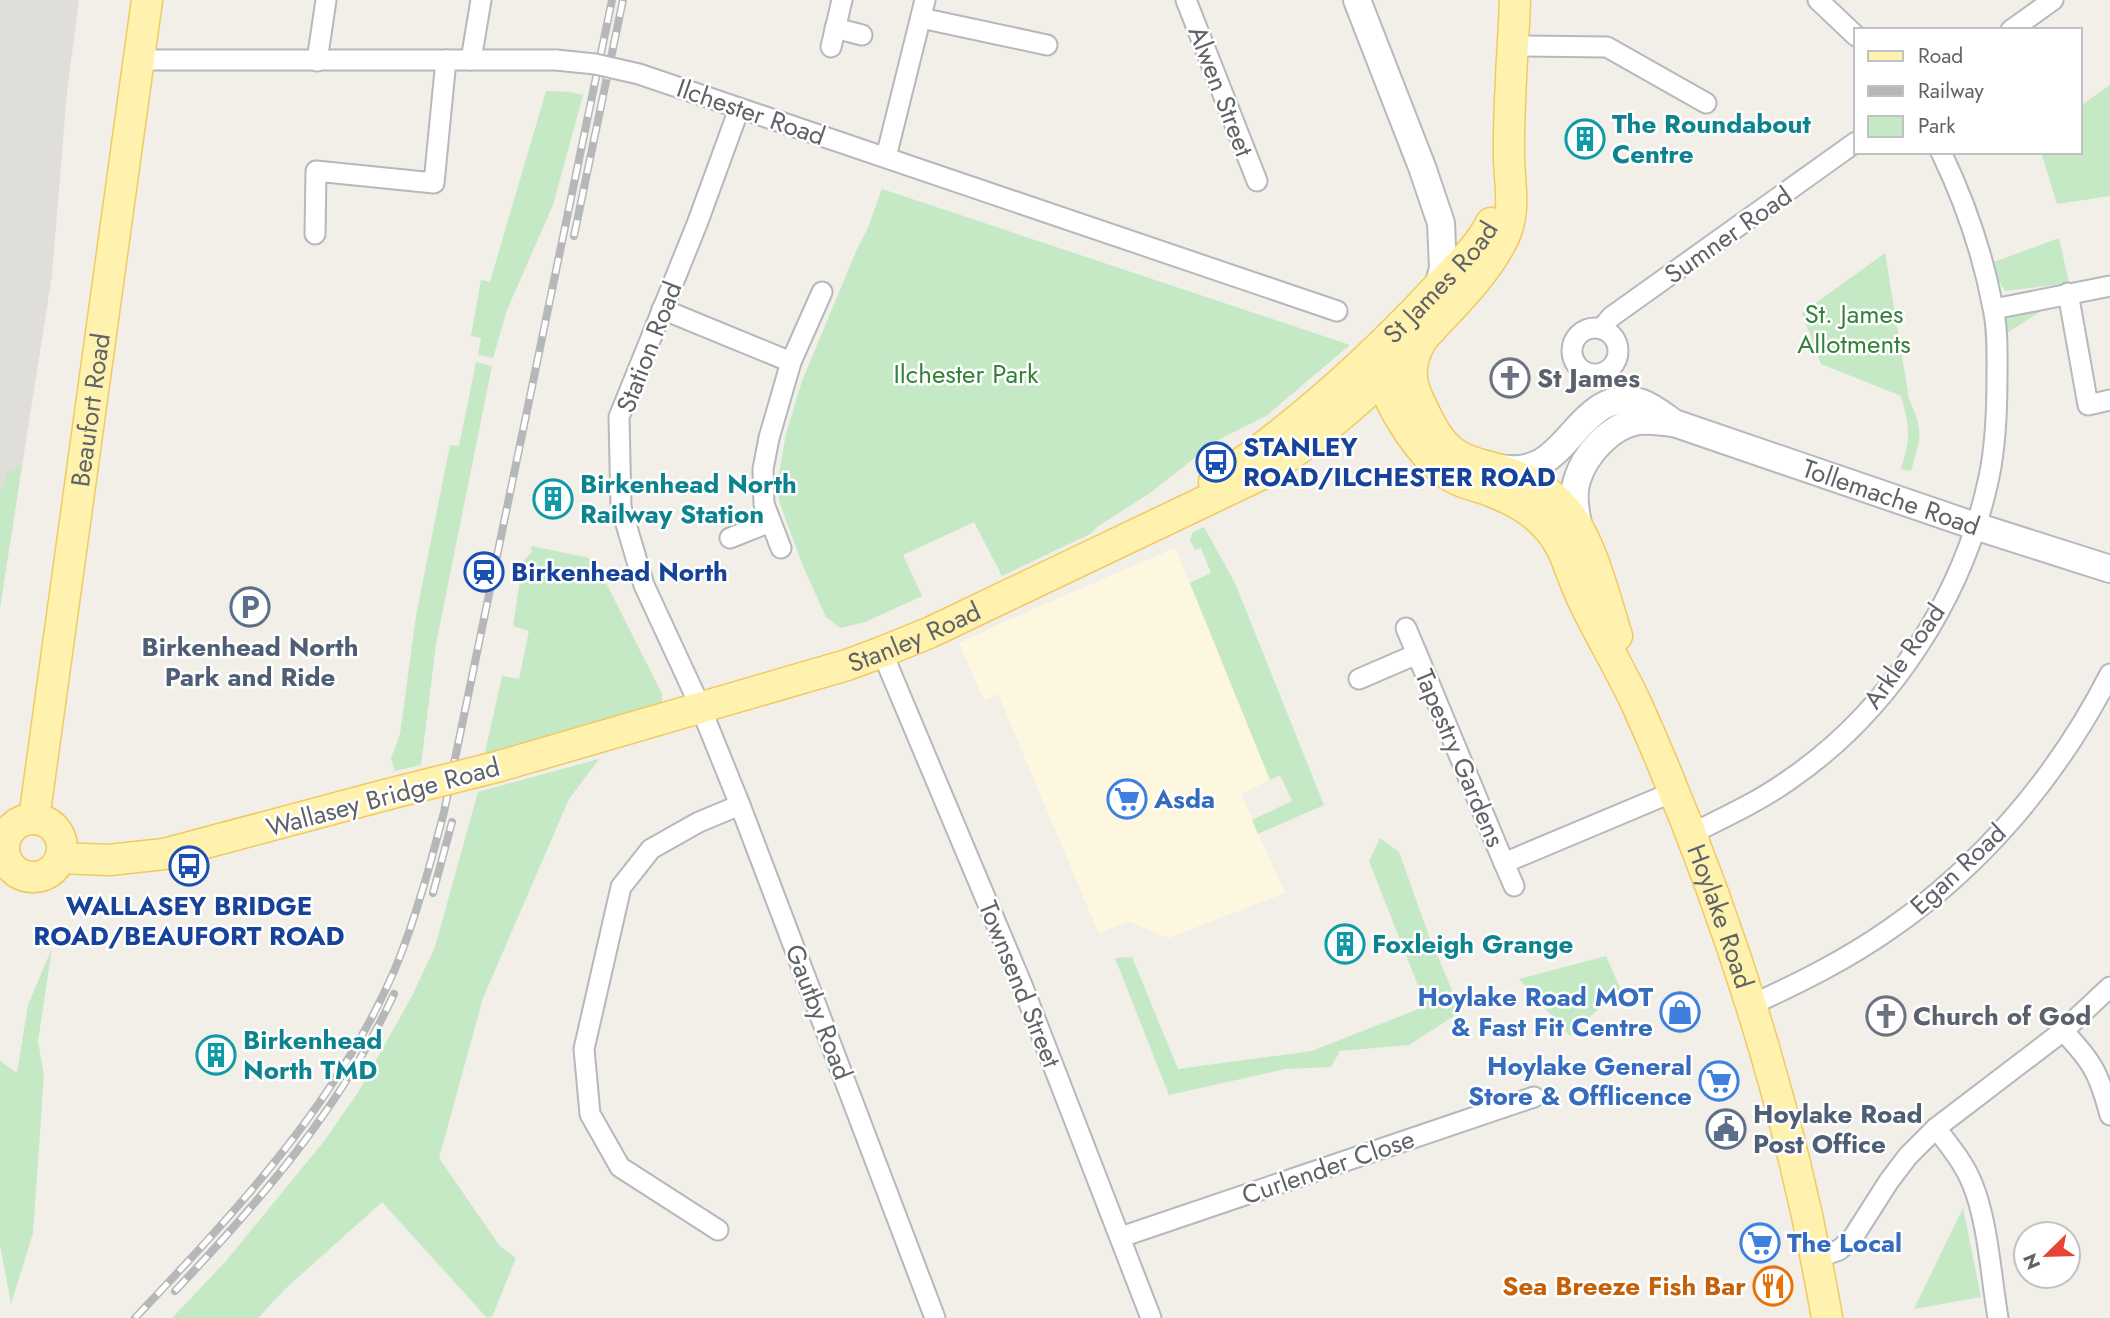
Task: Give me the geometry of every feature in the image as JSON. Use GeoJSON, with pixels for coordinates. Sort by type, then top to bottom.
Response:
{"type":"FeatureCollection","features":[{"type":"Feature","properties":{"kind":"main road","name":"Beaufort Road"},"geometry":{"type":"LineString","coordinates":[[34,819],[147,0]]}},
{"type":"Feature","properties":{"kind":"main road"},"geometry":{"type":"LineString","coordinates":[[1509,161],[1515,0]]}},
{"type":"Feature","properties":{"kind":"main road","name":"St James Road"},"geometry":{"type":"LineString","coordinates":[[1509,161],[1504,190],[1487,231],[1474,249],[1385,342],[1380,356],[1384,378],[1406,404],[1430,424],[1450,449],[1473,463],[1494,468],[1545,493],[1567,510],[1567,533],[1543,521],[1545,493]]}},
{"type":"Feature","properties":{"kind":"main road","name":"St James Road"},"geometry":{"type":"LineString","coordinates":[[1509,161],[1511,213],[1504,236],[1484,270],[1423,338],[1412,362],[1412,384],[1406,404],[1426,454],[1449,475],[1465,484],[1545,493]]}},
{"type":"Feature","properties":{"kind":"main road","name":"Stanley Road"},"geometry":{"type":"LineString","coordinates":[[1346,395],[1384,378],[1423,338]]}},
{"type":"Feature","properties":{"kind":"main road","name":"Stanley Road"},"geometry":{"type":"LineString","coordinates":[[700,706],[847,665],[931,632],[1262,474],[1307,444],[1385,342]]}},
{"type":"Feature","properties":{"kind":"main road"},"geometry":{"type":"LineString","coordinates":[[1346,395],[1389,405],[1406,404]]}},
{"type":"Feature","properties":{"kind":"main road","name":"Hoylake Road"},"geometry":{"type":"LineString","coordinates":[[1567,533],[1581,596],[1637,704],[1691,834],[1751,1005],[1817,1258],[1827,1318]]}},
{"type":"Feature","properties":{"kind":"main road","name":"Wallasey Bridge Road"},"geometry":{"type":"LineString","coordinates":[[61,858],[109,860],[164,854],[500,766],[700,706]]}},
{"type":"Feature","properties":{"kind":"main road"},"geometry":{"type":"LineString","coordinates":[[34,819],[43,820],[53,826],[62,843],[61,858],[53,870],[45,876],[33,878],[5,870],[4,849],[6,836],[12,828],[20,822],[34,819]]}},
{"type":"Feature","properties":{"kind":"street"},"geometry":{"type":"LineString","coordinates":[[317,61],[326,0]]}},
{"type":"Feature","properties":{"kind":"street"},"geometry":{"type":"LineString","coordinates":[[471,60],[481,0]]}},
{"type":"Feature","properties":{"kind":"street"},"geometry":{"type":"LineString","coordinates":[[842,0],[833,38],[862,35]]}},
{"type":"Feature","properties":{"kind":"street","name":"Alwen Street"},"geometry":{"type":"LineString","coordinates":[[1186,0],[1257,181]]}},
{"type":"Feature","properties":{"kind":"street"},"geometry":{"type":"LineString","coordinates":[[1357,0],[1441,223],[1443,268],[1438,287]]}},
{"type":"Feature","properties":{"kind":"street"},"geometry":{"type":"LineString","coordinates":[[1818,0],[1854,34]]}},
{"type":"Feature","properties":{"kind":"street"},"geometry":{"type":"LineString","coordinates":[[2014,28],[2053,0]]}},
{"type":"Feature","properties":{"kind":"street"},"geometry":{"type":"LineString","coordinates":[[886,157],[923,9],[1047,45]]}},
{"type":"Feature","properties":{"kind":"street"},"geometry":{"type":"LineString","coordinates":[[1513,46],[1607,47],[1706,103]]}},
{"type":"Feature","properties":{"kind":"street","name":"Ilchester Road"},"geometry":{"type":"LineString","coordinates":[[139,60],[556,60],[595,64],[639,74],[1337,311]]}},
{"type":"Feature","properties":{"kind":"street"},"geometry":{"type":"LineString","coordinates":[[315,234],[316,171],[434,183],[446,60]]}},
{"type":"Feature","properties":{"kind":"street","name":"Station Road"},"geometry":{"type":"LineString","coordinates":[[700,706],[644,585],[621,507],[620,417],[739,109]]}},
{"type":"Feature","properties":{"kind":"street","name":"Sumner Road"},"geometry":{"type":"LineString","coordinates":[[1601,329],[1611,317],[1854,143]]}},
{"type":"Feature","properties":{"kind":"street","name":"Arkle Road"},"geometry":{"type":"LineString","coordinates":[[1691,834],[1734,813],[1791,779],[1848,731],[1874,704],[1928,631],[1952,584],[1975,526],[1989,477],[1997,417],[1994,309],[1972,225],[1942,154]]}},
{"type":"Feature","properties":{"kind":"street"},"geometry":{"type":"LineString","coordinates":[[1441,223],[1446,230],[1463,240],[1472,239],[1487,231]]}},
{"type":"Feature","properties":{"kind":"street"},"geometry":{"type":"LineString","coordinates":[[1994,309],[2110,286]]}},
{"type":"Feature","properties":{"kind":"street"},"geometry":{"type":"LineString","coordinates":[[781,548],[770,522],[762,487],[764,468],[769,438],[791,362],[822,292]]}},
{"type":"Feature","properties":{"kind":"street"},"geometry":{"type":"LineString","coordinates":[[2068,293],[2088,405],[2110,400]]}},
{"type":"Feature","properties":{"kind":"street"},"geometry":{"type":"LineString","coordinates":[[662,309],[791,362]]}},
{"type":"Feature","properties":{"kind":"street","name":"Tollemache Road"},"geometry":{"type":"LineString","coordinates":[[1494,468],[1528,468],[1554,453],[1596,410],[1618,401],[1631,400],[1644,404],[1674,423],[2110,569]]}},
{"type":"Feature","properties":{"kind":"street","name":"Tollemache Road"},"geometry":{"type":"LineString","coordinates":[[1545,493],[1615,430],[1639,421],[1674,423]]}},
{"type":"Feature","properties":{"kind":"street","name":"Tollemache Road"},"geometry":{"type":"LineString","coordinates":[[1545,493],[1544,473],[1554,453]]}},
{"type":"Feature","properties":{"kind":"street"},"geometry":{"type":"LineString","coordinates":[[730,538],[770,522]]}},
{"type":"Feature","properties":{"kind":"street","name":"Tapestry Gardens"},"geometry":{"type":"LineString","coordinates":[[1406,628],[1514,886]]}},
{"type":"Feature","properties":{"kind":"street","name":"Townsend Street"},"geometry":{"type":"LineString","coordinates":[[882,652],[1022,985],[1151,1318]]}},
{"type":"Feature","properties":{"kind":"street","name":"Tapestry Gardens"},"geometry":{"type":"LineString","coordinates":[[1359,679],[1417,654]]}},
{"type":"Feature","properties":{"kind":"street","name":"Egan Road"},"geometry":{"type":"LineString","coordinates":[[1751,1005],[1837,963],[1891,929],[1946,885],[2003,831],[2063,754],[2110,674]]}},
{"type":"Feature","properties":{"kind":"street","name":"Gautby Road"},"geometry":{"type":"LineString","coordinates":[[700,706],[935,1318]]}},
{"type":"Feature","properties":{"kind":"street","name":"Tapestry Gardens"},"geometry":{"type":"LineString","coordinates":[[1504,863],[1673,792]]}},
{"type":"Feature","properties":{"kind":"street"},"geometry":{"type":"LineString","coordinates":[[718,1230],[620,1167],[590,1114],[584,1049],[621,887],[651,849],[699,822],[740,805]]}},
{"type":"Feature","properties":{"kind":"street"},"geometry":{"type":"LineString","coordinates":[[1817,1258],[1839,1250],[1852,1239],[1889,1181],[1908,1156],[1936,1128],[2063,1031],[2110,987]]}},
{"type":"Feature","properties":{"kind":"street"},"geometry":{"type":"LineString","coordinates":[[2063,1031],[2084,1053],[2101,1080],[2110,1115]]}},
{"type":"Feature","properties":{"kind":"street","name":"Curlender Close"},"geometry":{"type":"LineString","coordinates":[[1121,1237],[1534,1097]]}},
{"type":"Feature","properties":{"kind":"street"},"geometry":{"type":"LineString","coordinates":[[1936,1128],[1958,1158],[1972,1184],[1985,1233],[1998,1318]]}},
{"type":"Feature","properties":{"kind":"shaded area"},"geometry":{"type":"Polygon","coordinates":[[[0,0],[79,0],[67,92],[52,275],[0,607],[0,0]]]}},
{"type":"Feature","properties":{"kind":"shaded area"},"geometry":{"type":"Polygon","coordinates":[[[1175,548],[1270,780],[1241,794],[1285,893],[1168,938],[1128,921],[1099,934],[998,694],[984,700],[959,643],[1175,548]]]}},
{"type":"Feature","properties":{"kind":"green space"},"geometry":{"type":"Polygon","coordinates":[[[2110,85],[2110,196],[2057,204],[2042,154],[2082,154],[2082,105],[2110,85]]]}},
{"type":"Feature","properties":{"kind":"green space"},"geometry":{"type":"Polygon","coordinates":[[[546,91],[583,95],[553,205],[507,310],[493,358],[478,355],[481,338],[471,336],[481,280],[490,282],[546,91]]]}},
{"type":"Feature","properties":{"kind":"green space","name":"Ilchester Park"},"geometry":{"type":"Polygon","coordinates":[[[882,189],[1350,345],[1266,416],[1216,441],[1150,493],[1090,534],[1002,576],[974,522],[903,555],[922,596],[865,622],[840,628],[826,617],[803,566],[780,504],[777,485],[786,434],[802,381],[882,189]]]}},
{"type":"Feature","properties":{"kind":"green space"},"geometry":{"type":"Polygon","coordinates":[[[2059,238],[2069,283],[2005,291],[1994,262],[2059,238]]]}},
{"type":"Feature","properties":{"kind":"green space","name":"St. James Allotments"},"geometry":{"type":"Polygon","coordinates":[[[1885,253],[1909,399],[1919,427],[1919,442],[1911,471],[1901,469],[1908,432],[1901,396],[1821,364],[1802,313],[1885,253]]]}},
{"type":"Feature","properties":{"kind":"green space"},"geometry":{"type":"Polygon","coordinates":[[[2052,304],[2007,333],[2005,318],[2013,309],[2052,304]]]}},
{"type":"Feature","properties":{"kind":"green space"},"geometry":{"type":"Polygon","coordinates":[[[476,362],[492,366],[436,644],[421,765],[395,771],[391,758],[400,734],[416,616],[450,445],[459,446],[476,362]]]}},
{"type":"Feature","properties":{"kind":"green space"},"geometry":{"type":"Polygon","coordinates":[[[22,465],[0,607],[0,492],[7,473],[22,465]]]}},
{"type":"Feature","properties":{"kind":"green space"},"geometry":{"type":"Polygon","coordinates":[[[1204,527],[1235,583],[1324,805],[1258,834],[1252,820],[1292,801],[1280,775],[1270,780],[1190,583],[1211,573],[1201,548],[1195,550],[1190,540],[1193,532],[1204,527]]]}},
{"type":"Feature","properties":{"kind":"green space"},"geometry":{"type":"Polygon","coordinates":[[[531,546],[589,558],[597,565],[662,694],[662,703],[655,712],[482,766],[502,676],[519,679],[529,631],[513,626],[523,561],[532,552],[531,546]]]}},
{"type":"Feature","properties":{"kind":"green space"},"geometry":{"type":"Polygon","coordinates":[[[599,759],[569,799],[483,998],[439,1158],[499,1245],[516,1258],[492,1317],[487,1318],[382,1202],[284,1290],[258,1318],[172,1318],[226,1261],[325,1140],[359,1091],[412,996],[435,947],[478,792],[599,759]]]}},
{"type":"Feature","properties":{"kind":"green space"},"geometry":{"type":"Polygon","coordinates":[[[1380,838],[1399,852],[1429,936],[1455,997],[1454,1016],[1409,1045],[1340,1051],[1331,1067],[1285,1069],[1169,1095],[1115,958],[1132,957],[1178,1069],[1312,1051],[1426,1006],[1369,861],[1380,838]]]}},
{"type":"Feature","properties":{"kind":"green space"},"geometry":{"type":"Polygon","coordinates":[[[52,948],[38,1041],[44,1075],[33,1233],[11,1304],[0,1245],[0,1061],[17,1073],[28,1005],[52,948]]]}},
{"type":"Feature","properties":{"kind":"green space"},"geometry":{"type":"Polygon","coordinates":[[[1606,956],[1620,988],[1570,1036],[1519,979],[1606,956]]]}},
{"type":"Feature","properties":{"kind":"green space"},"geometry":{"type":"Polygon","coordinates":[[[1963,1208],[1981,1297],[1914,1309],[1963,1208]]]}},
{"type":"Feature","properties":{"kind":"railway"},"geometry":{"type":"LineString","coordinates":[[135,1318],[246,1197],[314,1111],[371,1018],[403,950],[444,812],[612,0]]}},
{"type":"Feature","properties":{"kind":"railway"},"geometry":{"type":"LineString","coordinates":[[574,236],[623,0]]}},
{"type":"Feature","properties":{"kind":"railway"},"geometry":{"type":"LineString","coordinates":[[433,893],[452,822]]}},
{"type":"Feature","properties":{"kind":"railway"},"geometry":{"type":"LineString","coordinates":[[175,1291],[238,1223],[296,1152],[349,1076],[394,994]]}},
{"type":"Feature","properties":{"kind":"place","name":"The Roundabout Centre"},"geometry":{"type":"Point","coordinates":[1585,139]}},
{"type":"Feature","properties":{"kind":"place","name":"St James"},"geometry":{"type":"Point","coordinates":[1510,378]}},
{"type":"Feature","properties":{"kind":"place","name":"STANLEY ROAD/ILCHESTER ROAD"},"geometry":{"type":"Point","coordinates":[1216,462]}},
{"type":"Feature","properties":{"kind":"place","name":"Birkenhead North Railway Station"},"geometry":{"type":"Point","coordinates":[553,499]}},
{"type":"Feature","properties":{"kind":"place","name":"Birkenhead North"},"geometry":{"type":"Point","coordinates":[484,572]}},
{"type":"Feature","properties":{"kind":"place","name":"Birkenhead North Park and Ride"},"geometry":{"type":"Point","coordinates":[250,607]}},
{"type":"Feature","properties":{"kind":"place","name":"Asda"},"geometry":{"type":"Point","coordinates":[1127,799]}},
{"type":"Feature","properties":{"kind":"place","name":"WALLASEY BRIDGE ROAD/BEAUFORT ROAD"},"geometry":{"type":"Point","coordinates":[189,866]}},
{"type":"Feature","properties":{"kind":"place","name":"Foxleigh Grange"},"geometry":{"type":"Point","coordinates":[1345,944]}},
{"type":"Feature","properties":{"kind":"place","name":"Hoylake Road MOT & Fast Fit Centre"},"geometry":{"type":"Point","coordinates":[1680,1012]}},
{"type":"Feature","properties":{"kind":"place","name":"Church of God"},"geometry":{"type":"Point","coordinates":[1886,1016]}},
{"type":"Feature","properties":{"kind":"place","name":"Birkenhead North TMD"},"geometry":{"type":"Point","coordinates":[216,1055]}},
{"type":"Feature","properties":{"kind":"place","name":"Hoylake General Store & Offlicence"},"geometry":{"type":"Point","coordinates":[1719,1081]}},
{"type":"Feature","properties":{"kind":"place","name":"Hoylake Road Post Office"},"geometry":{"type":"Point","coordinates":[1726,1129]}},
{"type":"Feature","properties":{"kind":"place","name":"The Local"},"geometry":{"type":"Point","coordinates":[1760,1243]}},
{"type":"Feature","properties":{"kind":"place","name":"Sea Breeze Fish Bar"},"geometry":{"type":"Point","coordinates":[1773,1286]}}]}
